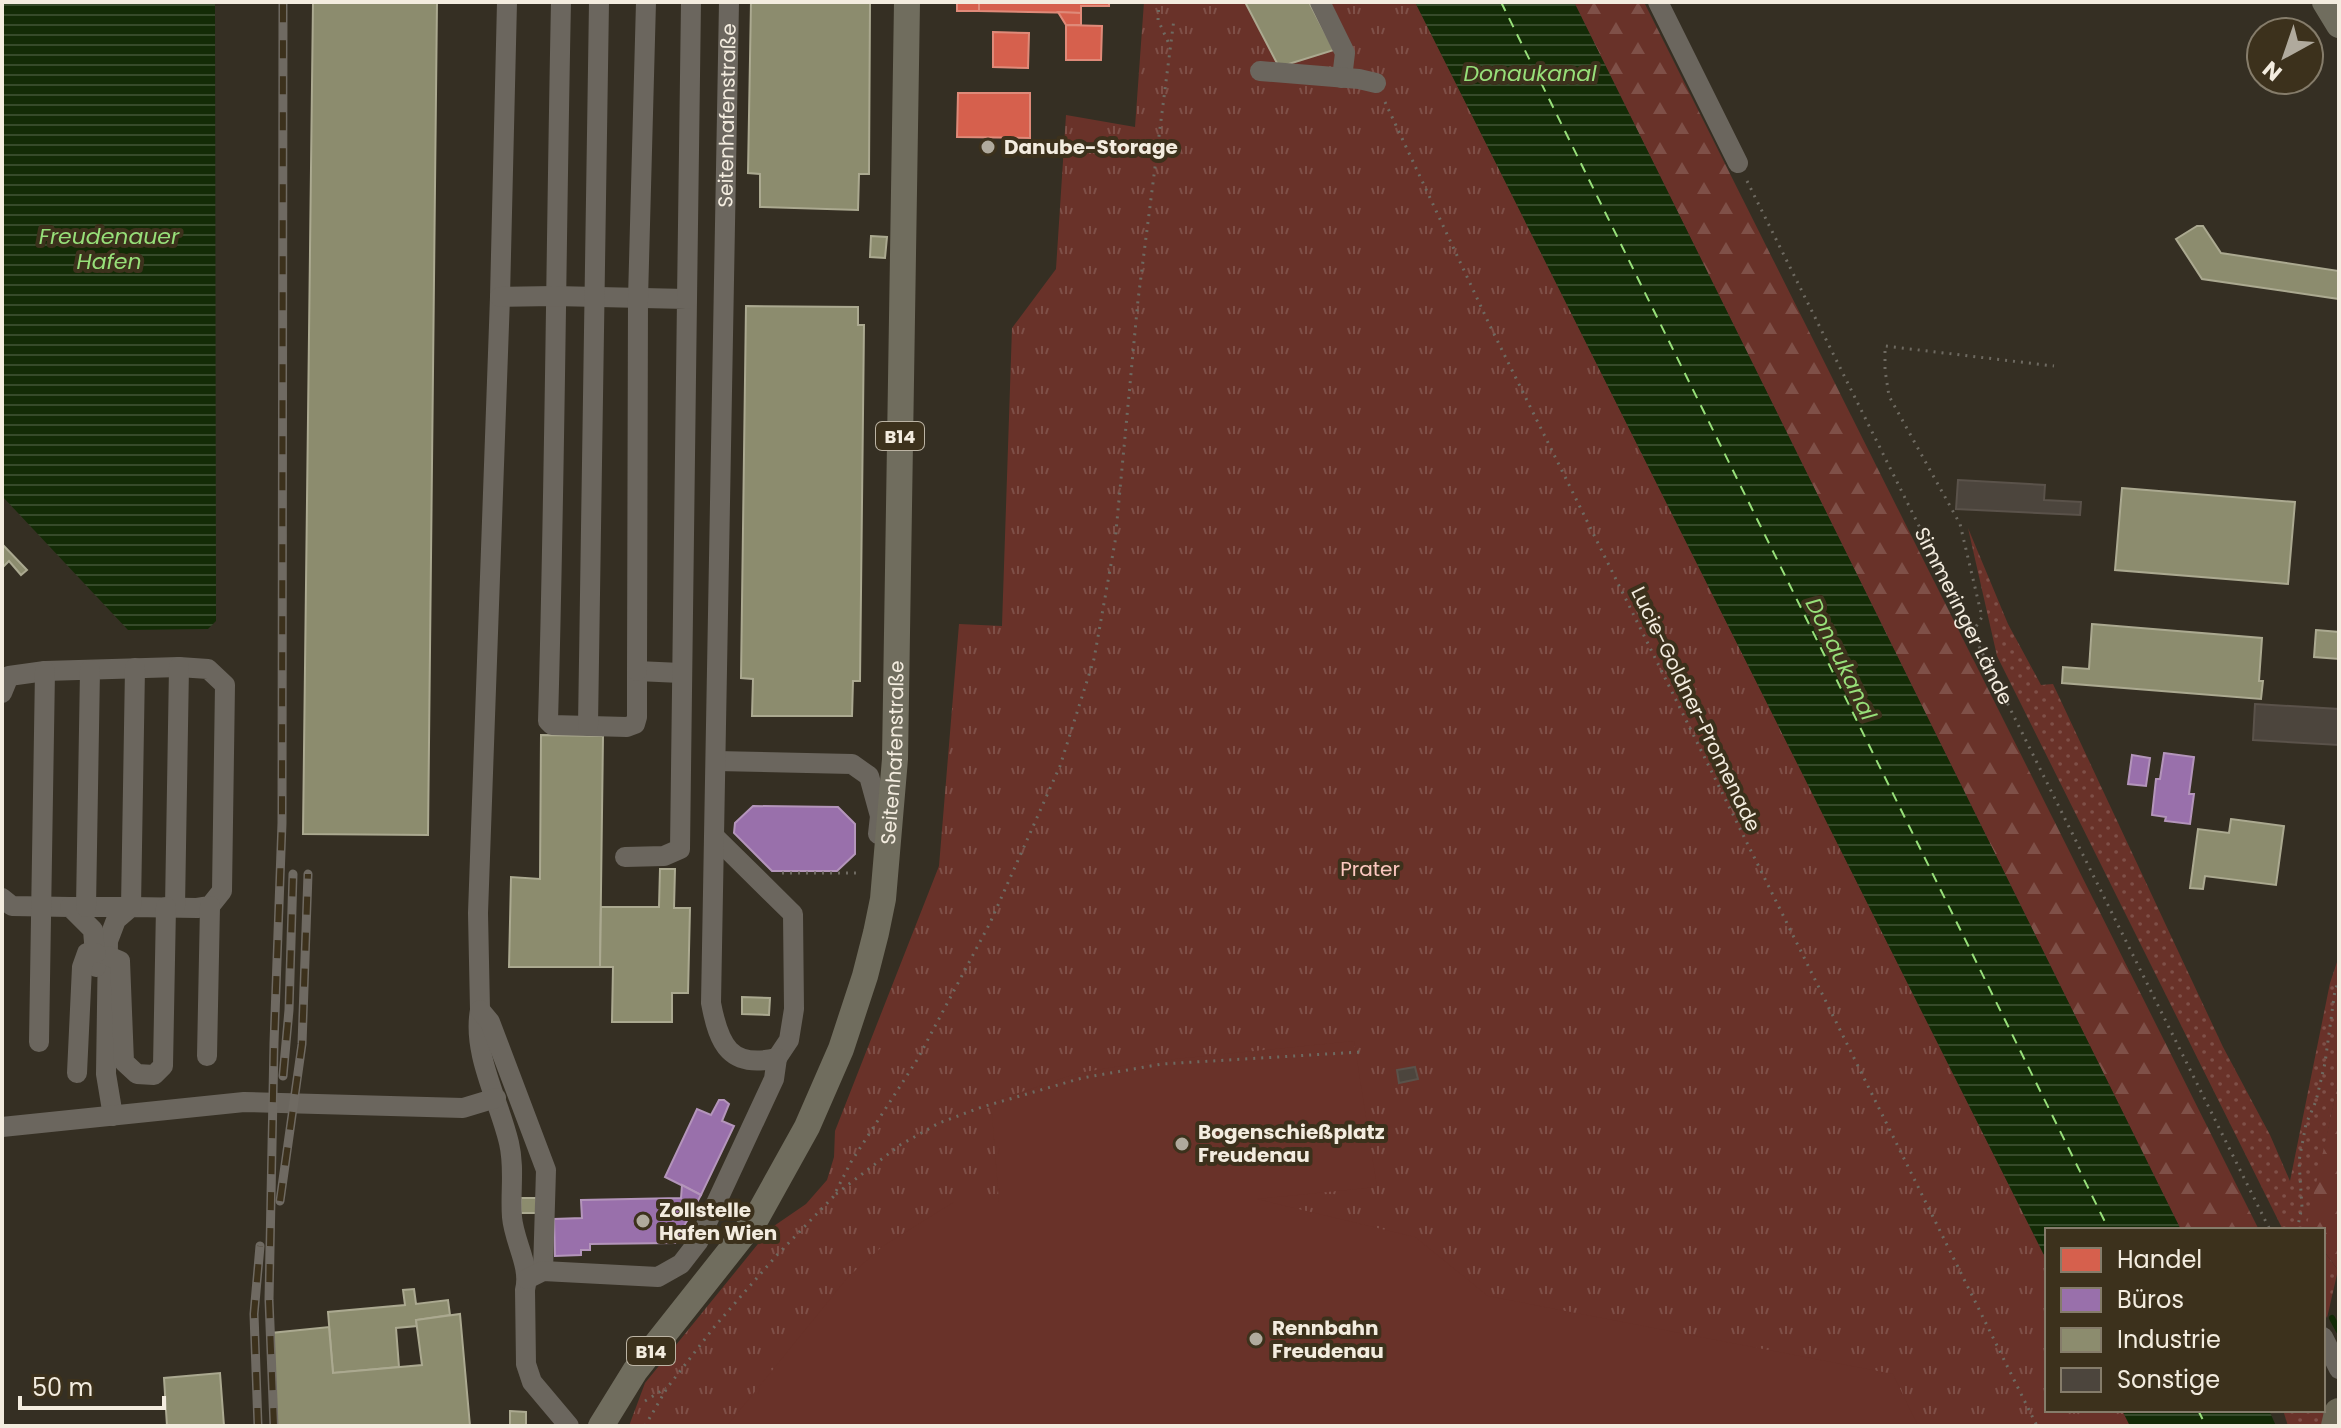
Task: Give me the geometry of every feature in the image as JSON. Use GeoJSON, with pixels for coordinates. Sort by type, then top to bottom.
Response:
{"type":"FeatureCollection","features":[{"type":"Feature","properties":{"kind":"highway"},"geometry":{"type":"LineString","coordinates":[[2336,1426],[2339,1413]]}},
{"type":"Feature","properties":{"kind":"main road","name":"Seitenhafenstraße"},"geometry":{"type":"LineString","coordinates":[[601,1426],[635,1371],[757,1217],[807,1127],[841,1049],[876,933],[883,899],[895,759],[907,2]]}},
{"type":"Feature","properties":{"kind":"main road"},"geometry":{"type":"LineString","coordinates":[[2325,2],[2339,25]]}},
{"type":"Feature","properties":{"kind":"lane"},"geometry":{"type":"LineString","coordinates":[[507,2],[478,913],[480,1010],[477,1026],[481,1051],[510,1145],[514,1177],[512,1218],[535,1275]]}},
{"type":"Feature","properties":{"kind":"lane"},"geometry":{"type":"LineString","coordinates":[[561,2],[548,721],[552,725],[627,727],[635,724],[637,671],[638,299],[646,2]]}},
{"type":"Feature","properties":{"kind":"lane"},"geometry":{"type":"LineString","coordinates":[[588,726],[599,2]]}},
{"type":"Feature","properties":{"kind":"lane"},"geometry":{"type":"LineString","coordinates":[[625,857],[664,856],[680,849],[691,2]]}},
{"type":"Feature","properties":{"kind":"lane","name":"Seitenhafenstraße"},"geometry":{"type":"LineString","coordinates":[[729,2],[711,988],[715,1027],[726,1048],[740,1058],[758,1063],[777,1058]]}},
{"type":"Feature","properties":{"kind":"lane"},"geometry":{"type":"LineString","coordinates":[[1320,2],[1345,53],[1342,78]]}},
{"type":"Feature","properties":{"kind":"lane"},"geometry":{"type":"LineString","coordinates":[[1658,2],[1738,163]]}},
{"type":"Feature","properties":{"kind":"lane"},"geometry":{"type":"LineString","coordinates":[[1260,71],[1376,83]]}},
{"type":"Feature","properties":{"kind":"lane"},"geometry":{"type":"LineString","coordinates":[[500,297],[687,299]]}},
{"type":"Feature","properties":{"kind":"lane"},"geometry":{"type":"LineString","coordinates":[[77,1073],[82,967],[87,953],[102,954],[120,961],[124,1062],[137,1074],[154,1075],[163,1066],[179,667]]}},
{"type":"Feature","properties":{"kind":"lane"},"geometry":{"type":"LineString","coordinates":[[102,954],[116,920],[131,907],[135,668]]}},
{"type":"Feature","properties":{"kind":"lane"},"geometry":{"type":"LineString","coordinates":[[2,693],[9,676],[45,671],[208,669],[225,685],[222,891],[210,906],[207,1056]]}},
{"type":"Feature","properties":{"kind":"lane"},"geometry":{"type":"LineString","coordinates":[[90,670],[78,907],[93,930],[102,954],[106,1074],[103,1117]]}},
{"type":"Feature","properties":{"kind":"lane"},"geometry":{"type":"LineString","coordinates":[[39,1042],[45,671]]}},
{"type":"Feature","properties":{"kind":"lane"},"geometry":{"type":"LineString","coordinates":[[637,671],[681,673]]}},
{"type":"Feature","properties":{"kind":"lane"},"geometry":{"type":"LineString","coordinates":[[716,761],[852,764],[869,776],[880,816],[874,891],[876,933]]}},
{"type":"Feature","properties":{"kind":"lane"},"geometry":{"type":"LineString","coordinates":[[535,1275],[658,1277],[681,1264],[698,1242],[774,1079],[777,1058],[789,1040],[794,1009],[793,914],[715,837]]}},
{"type":"Feature","properties":{"kind":"lane"},"geometry":{"type":"LineString","coordinates":[[2,898],[12,906],[210,906]]}},
{"type":"Feature","properties":{"kind":"lane"},"geometry":{"type":"LineString","coordinates":[[480,1010],[490,1022],[546,1170],[535,1275],[525,1290],[526,1364],[538,1389],[569,1426]]}},
{"type":"Feature","properties":{"kind":"lane"},"geometry":{"type":"LineString","coordinates":[[2,1127],[244,1102],[463,1108],[496,1098]]}},
{"type":"Feature","properties":{"kind":"lane"},"geometry":{"type":"LineString","coordinates":[[2325,1341],[2339,1369]]}},
{"type":"Feature","properties":{"kind":"path"},"geometry":{"type":"LineString","coordinates":[[1159,2],[1158,20],[1170,46]]}},
{"type":"Feature","properties":{"kind":"path"},"geometry":{"type":"LineString","coordinates":[[833,1197],[851,1162],[917,1060],[990,923],[1060,766],[1094,659],[1115,542],[1138,300],[1174,19]]}},
{"type":"Feature","properties":{"kind":"path","name":"Lucie-Goldner-Promenade"},"geometry":{"type":"LineString","coordinates":[[1376,83],[1492,330],[2037,1426]]}},
{"type":"Feature","properties":{"kind":"path","name":"Simmeringer Lände"},"geometry":{"type":"LineString","coordinates":[[1738,163],[2269,1228]]}},
{"type":"Feature","properties":{"kind":"path"},"geometry":{"type":"LineString","coordinates":[[1972,633],[1982,617],[1960,524],[1889,396],[1885,346],[2054,366]]}},
{"type":"Feature","properties":{"kind":"path"},"geometry":{"type":"LineString","coordinates":[[752,873],[866,873]]}},
{"type":"Feature","properties":{"kind":"path"},"geometry":{"type":"LineString","coordinates":[[2297,1228],[2302,1207],[2299,1161],[2306,1124],[2316,1101],[2325,1063],[2335,990],[2339,981]]}},
{"type":"Feature","properties":{"kind":"path"},"geometry":{"type":"LineString","coordinates":[[645,1426],[667,1388],[715,1326],[833,1197],[900,1145],[939,1123],[1082,1078],[1162,1064],[1360,1052]]}},
{"type":"Feature","properties":{"kind":"path"},"geometry":{"type":"LineString","coordinates":[[639,1408],[646,1400],[667,1388]]}},
{"type":"Feature","properties":{"kind":"green space","name":"Prater"},"geometry":{"type":"Polygon","coordinates":[[[1144,2],[1415,2],[2045,1257],[2045,1412],[2123,1412],[2130,1426],[629,1426],[645,1383],[771,1228],[806,1204],[827,1180],[834,1157],[835,1131],[939,866],[959,624],[1002,626],[1012,328],[1056,269],[1066,115],[1135,127],[1144,2]]]}},
{"type":"Feature","properties":{"kind":"green space"},"geometry":{"type":"Polygon","coordinates":[[[1574,2],[1644,2],[2258,1228],[2180,1228],[1574,2]]]}},
{"type":"Feature","properties":{"kind":"green space"},"geometry":{"type":"Polygon","coordinates":[[[1968,528],[2008,624],[2041,685],[2053,684],[2223,1047],[2270,1135],[2290,1181],[2330,983],[2339,956],[2339,1079],[2307,1228],[2282,1228],[1997,656],[1968,528]]]}},
{"type":"Feature","properties":{"kind":"green space","name":"Rennbahn Freudenau"},"geometry":{"type":"Polygon","coordinates":[[[1354,1041],[1377,1187],[1257,1199],[1415,1237],[1488,1296],[1893,1374],[1918,1426],[727,1426],[848,1277],[883,1246],[954,1202],[999,1202],[991,1102],[1078,1073],[1145,1062],[1354,1041]]]}},
{"type":"Feature","properties":{"kind":"green space"},"geometry":{"type":"Polygon","coordinates":[[[2339,1079],[2338,1270],[2325,1253],[2325,1228],[2306,1228],[2339,1079]]]}},
{"type":"Feature","properties":{"kind":"green space"},"geometry":{"type":"Polygon","coordinates":[[[2325,1253],[2338,1270],[2327,1318],[2325,1314],[2325,1253]]]}},
{"type":"Feature","properties":{"kind":"green space"},"geometry":{"type":"Polygon","coordinates":[[[2284,1412],[2323,1412],[2330,1426],[2288,1426],[2284,1412]]]}},
{"type":"Feature","properties":{"kind":"water","name":"Freudenauer Hafen"},"geometry":{"type":"Polygon","coordinates":[[[2,2],[215,2],[216,621],[208,629],[128,630],[2,496],[2,2]]]}},
{"type":"Feature","properties":{"kind":"water","name":"Donaukanal"},"geometry":{"type":"Polygon","coordinates":[[[1415,2],[1574,2],[2180,1228],[2045,1228],[2045,1257],[1415,2]]]}},
{"type":"Feature","properties":{"kind":"water"},"geometry":{"type":"Polygon","coordinates":[[[2123,1412],[2270,1412],[2276,1426],[2130,1426],[2123,1412]]]}},
{"type":"Feature","properties":{"kind":"building: Handel"},"geometry":{"type":"Polygon","coordinates":[[[957,2],[979,2],[979,11],[957,11],[957,2]]]}},
{"type":"Feature","properties":{"kind":"building: Handel"},"geometry":{"type":"Polygon","coordinates":[[[979,2],[1109,2],[1109,6],[1081,6],[1081,13],[979,11],[979,2]]]}},
{"type":"Feature","properties":{"kind":"building: Handel"},"geometry":{"type":"Polygon","coordinates":[[[1058,12],[1081,13],[1081,25],[1066,25],[1058,12]]]}},
{"type":"Feature","properties":{"kind":"building: Handel"},"geometry":{"type":"Polygon","coordinates":[[[1066,25],[1102,26],[1101,60],[1066,60],[1066,25]]]}},
{"type":"Feature","properties":{"kind":"building: Handel"},"geometry":{"type":"Polygon","coordinates":[[[993,32],[1029,33],[1028,68],[993,67],[993,32]]]}},
{"type":"Feature","properties":{"kind":"building: Handel"},"geometry":{"type":"Polygon","coordinates":[[[958,93],[1030,93],[1030,138],[957,137],[958,93]]]}},
{"type":"Feature","properties":{"kind":"building: Büros"},"geometry":{"type":"Polygon","coordinates":[[[2164,753],[2194,757],[2189,794],[2194,794],[2190,824],[2165,821],[2166,817],[2152,815],[2156,779],[2160,779],[2164,753]]]}},
{"type":"Feature","properties":{"kind":"building: Büros"},"geometry":{"type":"Polygon","coordinates":[[[2132,755],[2150,758],[2146,786],[2128,784],[2132,755]]]}},
{"type":"Feature","properties":{"kind":"building: Büros"},"geometry":{"type":"Polygon","coordinates":[[[753,806],[838,807],[855,824],[855,854],[837,871],[772,871],[734,833],[735,823],[753,806]]]}},
{"type":"Feature","properties":{"kind":"building: Büros"},"geometry":{"type":"Polygon","coordinates":[[[719,1100],[729,1104],[722,1121],[734,1126],[701,1195],[665,1177],[697,1109],[711,1115],[719,1100]]]}},
{"type":"Feature","properties":{"kind":"building: Büros"},"geometry":{"type":"Polygon","coordinates":[[[682,1185],[701,1195],[682,1230],[682,1238],[675,1243],[590,1244],[590,1250],[581,1250],[581,1255],[555,1256],[554,1219],[582,1218],[581,1200],[681,1198],[682,1185]]]}},
{"type":"Feature","properties":{"kind":"building: Industrie"},"geometry":{"type":"Polygon","coordinates":[[[313,2],[437,2],[428,835],[303,834],[313,2]]]}},
{"type":"Feature","properties":{"kind":"building: Industrie"},"geometry":{"type":"Polygon","coordinates":[[[751,2],[870,2],[869,174],[859,174],[858,210],[760,207],[760,174],[748,173],[751,2]]]}},
{"type":"Feature","properties":{"kind":"building: Industrie"},"geometry":{"type":"Polygon","coordinates":[[[1245,2],[1309,2],[1334,50],[1279,67],[1245,2]]]}},
{"type":"Feature","properties":{"kind":"building: Industrie"},"geometry":{"type":"Polygon","coordinates":[[[2197,226],[2203,226],[2221,253],[2339,271],[2339,299],[2202,279],[2176,239],[2197,226]]]}},
{"type":"Feature","properties":{"kind":"building: Industrie"},"geometry":{"type":"Polygon","coordinates":[[[871,236],[887,237],[885,258],[870,257],[871,236]]]}},
{"type":"Feature","properties":{"kind":"building: Industrie"},"geometry":{"type":"Polygon","coordinates":[[[746,306],[858,307],[858,325],[864,325],[860,681],[853,681],[852,716],[752,716],[753,679],[741,678],[746,306]]]}},
{"type":"Feature","properties":{"kind":"building: Industrie"},"geometry":{"type":"Polygon","coordinates":[[[2122,488],[2295,502],[2288,584],[2115,570],[2122,488]]]}},
{"type":"Feature","properties":{"kind":"building: Industrie"},"geometry":{"type":"Polygon","coordinates":[[[2,544],[27,570],[21,575],[9,561],[2,565],[2,544]]]}},
{"type":"Feature","properties":{"kind":"building: Industrie"},"geometry":{"type":"Polygon","coordinates":[[[2092,624],[2262,638],[2261,699],[2062,683],[2063,667],[2089,669],[2092,624]]]}},
{"type":"Feature","properties":{"kind":"building: Industrie"},"geometry":{"type":"Polygon","coordinates":[[[2316,630],[2339,632],[2339,659],[2314,657],[2316,630]]]}},
{"type":"Feature","properties":{"kind":"building: Industrie"},"geometry":{"type":"Polygon","coordinates":[[[541,735],[603,736],[600,967],[509,967],[511,877],[540,879],[541,735]]]}},
{"type":"Feature","properties":{"kind":"building: Industrie"},"geometry":{"type":"Polygon","coordinates":[[[2231,819],[2284,826],[2276,885],[2205,876],[2203,889],[2190,888],[2198,829],[2229,833],[2231,819]]]}},
{"type":"Feature","properties":{"kind":"building: Industrie"},"geometry":{"type":"Polygon","coordinates":[[[660,869],[675,869],[674,908],[690,908],[688,993],[672,993],[672,1022],[612,1022],[613,967],[600,967],[601,907],[659,907],[660,869]]]}},
{"type":"Feature","properties":{"kind":"building: Industrie"},"geometry":{"type":"Polygon","coordinates":[[[742,997],[770,998],[769,1015],[742,1014],[742,997]]]}},
{"type":"Feature","properties":{"kind":"building: Industrie"},"geometry":{"type":"Polygon","coordinates":[[[521,1198],[536,1198],[536,1213],[521,1213],[521,1198]]]}},
{"type":"Feature","properties":{"kind":"building: Industrie"},"geometry":{"type":"Polygon","coordinates":[[[414,1289],[416,1304],[448,1300],[450,1315],[416,1320],[417,1326],[396,1328],[399,1367],[333,1373],[328,1312],[405,1305],[403,1290],[414,1289]]]}},
{"type":"Feature","properties":{"kind":"building: Industrie"},"geometry":{"type":"Polygon","coordinates":[[[460,1314],[470,1426],[276,1426],[271,1333],[329,1327],[333,1373],[422,1365],[416,1320],[460,1314]]]}},
{"type":"Feature","properties":{"kind":"building: Industrie"},"geometry":{"type":"Polygon","coordinates":[[[220,1373],[224,1426],[167,1426],[164,1378],[220,1373]]]}},
{"type":"Feature","properties":{"kind":"building: Industrie"},"geometry":{"type":"Polygon","coordinates":[[[510,1411],[526,1412],[526,1426],[510,1426],[510,1411]]]}},
{"type":"Feature","properties":{"kind":"building: Sonstige"},"geometry":{"type":"Polygon","coordinates":[[[1958,480],[2045,485],[2044,500],[2081,502],[2080,515],[1956,509],[1958,480]]]}},
{"type":"Feature","properties":{"kind":"building: Sonstige"},"geometry":{"type":"Polygon","coordinates":[[[2255,704],[2339,709],[2339,745],[2253,740],[2255,704]]]}},
{"type":"Feature","properties":{"kind":"building: Sonstige"},"geometry":{"type":"Polygon","coordinates":[[[1415,1067],[1418,1079],[1399,1083],[1397,1070],[1415,1067]]]}},
{"type":"Feature","properties":{"kind":"waterway"},"geometry":{"type":"LineString","coordinates":[[2332,1318],[2339,1331]]}},
{"type":"Feature","properties":{"kind":"ferry route"},"geometry":{"type":"LineString","coordinates":[[1501,2],[2108,1228]]}},
{"type":"Feature","properties":{"kind":"ferry route"},"geometry":{"type":"LineString","coordinates":[[2199,1412],[2206,1426]]}},
{"type":"Feature","properties":{"kind":"railway"},"geometry":{"type":"LineString","coordinates":[[274,1426],[269,1300],[282,823],[283,2]]}},
{"type":"Feature","properties":{"kind":"railway"},"geometry":{"type":"LineString","coordinates":[[283,1076],[289,1010],[293,874]]}},
{"type":"Feature","properties":{"kind":"railway"},"geometry":{"type":"LineString","coordinates":[[280,1201],[302,1044],[308,874]]}},
{"type":"Feature","properties":{"kind":"railway"},"geometry":{"type":"LineString","coordinates":[[258,1426],[254,1314],[260,1246]]}},
{"type":"Feature","properties":{"kind":"place","name":"Danube-Storage"},"geometry":{"type":"Point","coordinates":[988,147]}},
{"type":"Feature","properties":{"kind":"place","name":"Bogenschießplatz Freudenau"},"geometry":{"type":"Point","coordinates":[1182,1144]}},
{"type":"Feature","properties":{"kind":"place","name":"Zollstelle Hafen Wien"},"geometry":{"type":"Point","coordinates":[643,1221]}},
{"type":"Feature","properties":{"kind":"place","name":"Rennbahn Freudenau"},"geometry":{"type":"Point","coordinates":[1256,1339]}}]}
